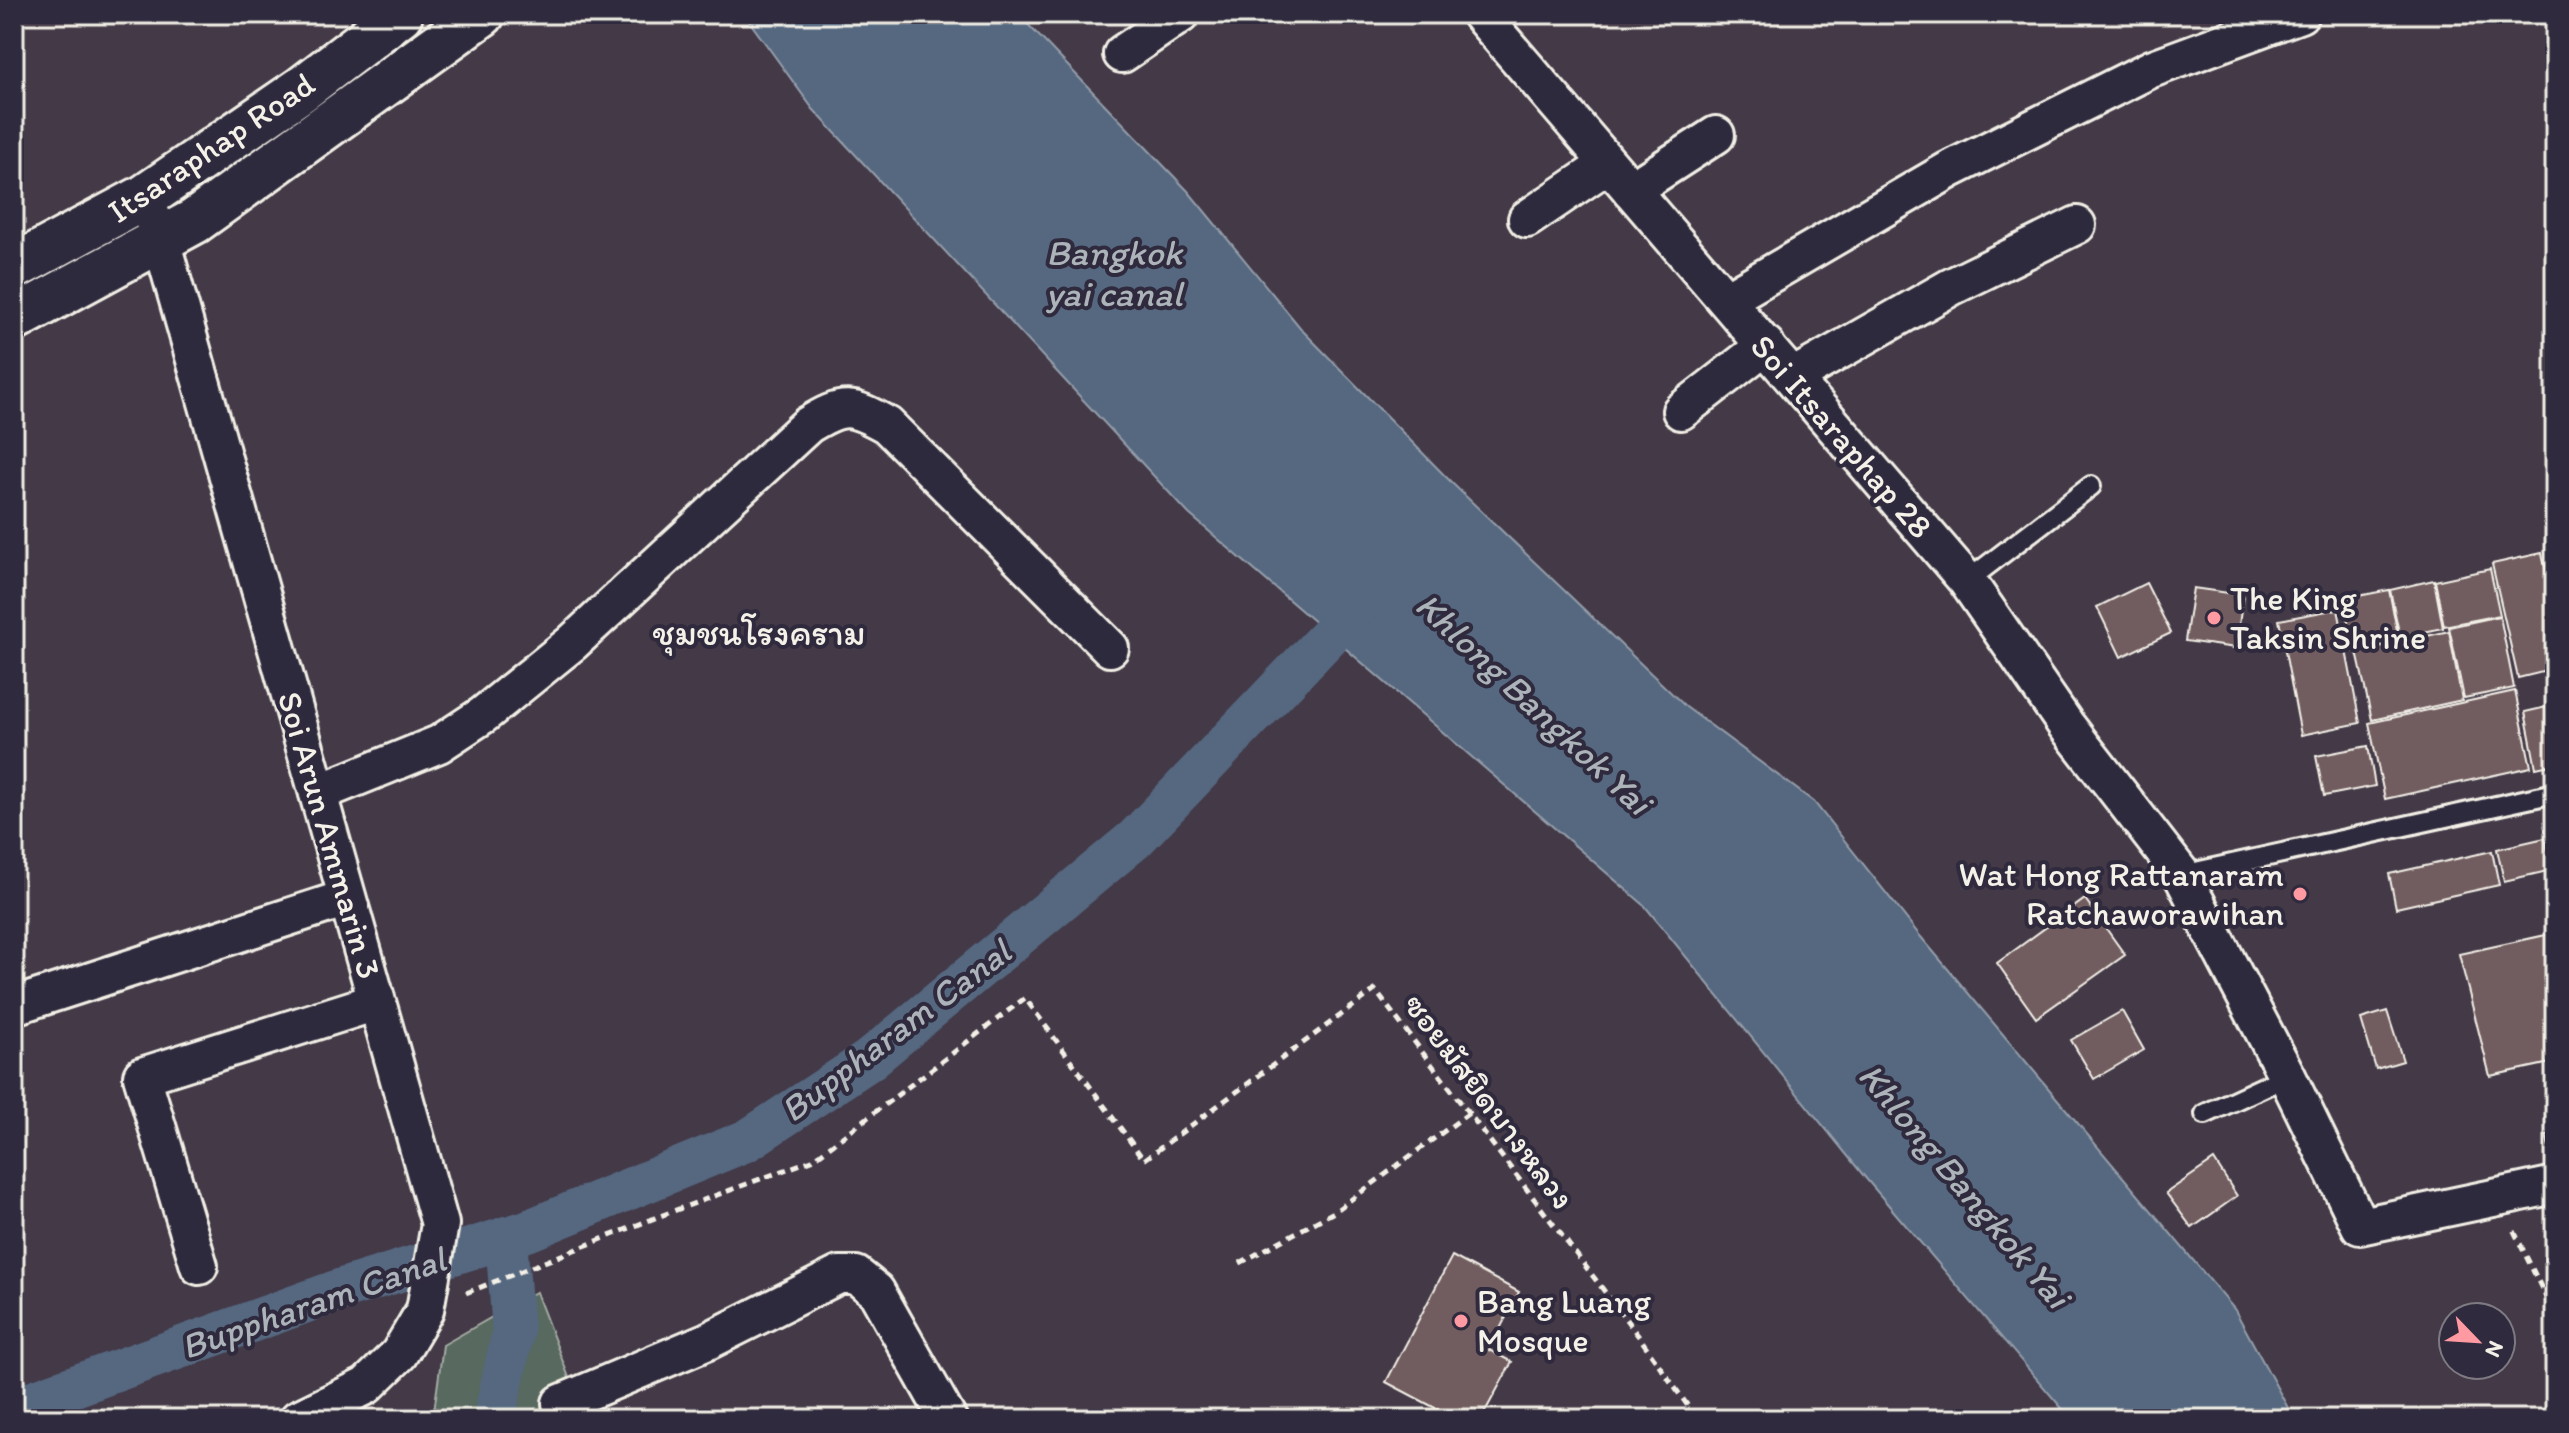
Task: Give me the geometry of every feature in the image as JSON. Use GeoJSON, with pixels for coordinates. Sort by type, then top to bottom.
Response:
{"type":"FeatureCollection","features":[{"type":"Feature","properties":{"kind":"main road","name":"Itsaraphap Road"},"geometry":{"type":"LineString","coordinates":[[14,267],[145,197],[302,89],[400,14]]}},
{"type":"Feature","properties":{"kind":"main road"},"geometry":{"type":"LineString","coordinates":[[14,319],[195,221],[482,14]]}},
{"type":"Feature","properties":{"kind":"street"},"geometry":{"type":"LineString","coordinates":[[1122,54],[1181,14]]}},
{"type":"Feature","properties":{"kind":"street","name":"Soi Itsaraphap 28"},"geometry":{"type":"LineString","coordinates":[[1480,14],[1967,581],[2066,725],[2182,875],[2287,1076],[2360,1226],[2497,1196]]}},
{"type":"Feature","properties":{"kind":"street"},"geometry":{"type":"LineString","coordinates":[[1726,300],[1949,170],[2151,69],[2300,14]]}},
{"type":"Feature","properties":{"kind":"street"},"geometry":{"type":"LineString","coordinates":[[1527,219],[1716,135]]}},
{"type":"Feature","properties":{"kind":"street","name":"Soi Arun Ammarin 3"},"geometry":{"type":"LineString","coordinates":[[145,197],[161,240],[440,1224],[446,1285],[425,1310],[399,1354],[366,1386],[298,1419]]}},
{"type":"Feature","properties":{"kind":"street"},"geometry":{"type":"LineString","coordinates":[[1793,377],[1951,287],[2077,225]]}},
{"type":"Feature","properties":{"kind":"street"},"geometry":{"type":"LineString","coordinates":[[1681,411],[1766,345]]}},
{"type":"Feature","properties":{"kind":"street"},"geometry":{"type":"LineString","coordinates":[[318,793],[439,744],[483,715],[572,643],[808,425],[834,409],[859,409],[887,425],[1110,648]]}},
{"type":"Feature","properties":{"kind":"street"},"geometry":{"type":"LineString","coordinates":[[20,1004],[347,898]]}},
{"type":"Feature","properties":{"kind":"street"},"geometry":{"type":"LineString","coordinates":[[199,1266],[142,1076],[376,1002]]}},
{"type":"Feature","properties":{"kind":"street"},"geometry":{"type":"LineString","coordinates":[[2497,1196],[2555,1185]]}},
{"type":"Feature","properties":{"kind":"street"},"geometry":{"type":"LineString","coordinates":[[561,1403],[708,1341],[839,1275],[856,1275],[876,1291],[948,1419]]}},
{"type":"Feature","properties":{"kind":"lane"},"geometry":{"type":"LineString","coordinates":[[1967,581],[2091,486]]}},
{"type":"Feature","properties":{"kind":"lane"},"geometry":{"type":"LineString","coordinates":[[2182,875],[2555,793]]}},
{"type":"Feature","properties":{"kind":"lane"},"geometry":{"type":"LineString","coordinates":[[2205,1114],[2287,1076]]}},
{"type":"Feature","properties":{"kind":"path","name":"ซอยมัสยิดบางหลวง"},"geometry":{"type":"LineString","coordinates":[[446,1285],[593,1243],[812,1160],[1025,998],[1144,1160],[1375,990],[1640,1338],[1697,1419]]}},
{"type":"Feature","properties":{"kind":"path"},"geometry":{"type":"LineString","coordinates":[[1240,1263],[1334,1212],[1469,1113]]}},
{"type":"Feature","properties":{"kind":"path"},"geometry":{"type":"LineString","coordinates":[[2497,1196],[2555,1316]]}},
{"type":"Feature","properties":{"kind":"green space"},"geometry":{"type":"Polygon","coordinates":[[[536,1292],[585,1419],[433,1419],[443,1345],[536,1292]]]}},
{"type":"Feature","properties":{"kind":"water","name":"Bangkok yai canal"},"geometry":{"type":"Polygon","coordinates":[[[744,14],[1018,14],[1188,191],[1303,331],[1454,485],[1686,707],[1814,802],[1921,937],[2235,1310],[2294,1419],[2071,1419],[1868,1181],[1644,905],[1189,514],[813,109],[744,14]]]}},
{"type":"Feature","properties":{"kind":"building"},"geometry":{"type":"Polygon","coordinates":[[[2542,553],[2555,608],[2555,669],[2518,678],[2492,564],[2542,553]]]}},
{"type":"Feature","properties":{"kind":"building"},"geometry":{"type":"Polygon","coordinates":[[[2490,569],[2500,615],[2444,626],[2435,581],[2490,569]]]}},
{"type":"Feature","properties":{"kind":"building"},"geometry":{"type":"Polygon","coordinates":[[[2434,580],[2443,628],[2400,637],[2390,590],[2434,580]]]}},
{"type":"Feature","properties":{"kind":"building"},"geometry":{"type":"Polygon","coordinates":[[[2146,583],[2171,633],[2121,657],[2097,607],[2146,583]]]}},
{"type":"Feature","properties":{"kind":"building","name":"The King Taksin Shrine"},"geometry":{"type":"Polygon","coordinates":[[[2193,588],[2243,595],[2236,648],[2185,641],[2193,588]]]}},
{"type":"Feature","properties":{"kind":"building"},"geometry":{"type":"Polygon","coordinates":[[[2389,590],[2399,640],[2354,651],[2343,599],[2389,590]]]}},
{"type":"Feature","properties":{"kind":"building"},"geometry":{"type":"Polygon","coordinates":[[[2338,609],[2360,723],[2301,735],[2279,620],[2338,609]]]}},
{"type":"Feature","properties":{"kind":"building"},"geometry":{"type":"Polygon","coordinates":[[[2500,616],[2514,688],[2464,698],[2449,627],[2500,616]]]}},
{"type":"Feature","properties":{"kind":"building"},"geometry":{"type":"Polygon","coordinates":[[[2449,631],[2462,700],[2372,720],[2357,652],[2449,631]]]}},
{"type":"Feature","properties":{"kind":"building"},"geometry":{"type":"Polygon","coordinates":[[[2555,670],[2555,704],[2551,705],[2545,672],[2555,670]]]}},
{"type":"Feature","properties":{"kind":"building"},"geometry":{"type":"Polygon","coordinates":[[[2515,691],[2531,767],[2385,799],[2369,723],[2515,691]]]}},
{"type":"Feature","properties":{"kind":"building"},"geometry":{"type":"Polygon","coordinates":[[[2555,705],[2555,764],[2536,768],[2525,712],[2555,705]]]}},
{"type":"Feature","properties":{"kind":"building"},"geometry":{"type":"Polygon","coordinates":[[[2368,746],[2375,786],[2324,796],[2316,756],[2368,746]]]}},
{"type":"Feature","properties":{"kind":"building"},"geometry":{"type":"Polygon","coordinates":[[[2545,838],[2552,870],[2504,881],[2497,849],[2545,838]]]}},
{"type":"Feature","properties":{"kind":"building"},"geometry":{"type":"Polygon","coordinates":[[[2492,851],[2499,885],[2396,908],[2389,874],[2492,851]]]}},
{"type":"Feature","properties":{"kind":"building"},"geometry":{"type":"Polygon","coordinates":[[[2085,899],[2125,955],[2036,1018],[1997,963],[2085,899]]]}},
{"type":"Feature","properties":{"kind":"building"},"geometry":{"type":"Polygon","coordinates":[[[2555,933],[2555,1062],[2490,1076],[2459,954],[2555,933]]]}},
{"type":"Feature","properties":{"kind":"building"},"geometry":{"type":"Polygon","coordinates":[[[2122,1011],[2144,1050],[2094,1079],[2071,1040],[2122,1011]]]}},
{"type":"Feature","properties":{"kind":"building"},"geometry":{"type":"Polygon","coordinates":[[[2387,1011],[2403,1061],[2376,1069],[2361,1019],[2387,1011]]]}},
{"type":"Feature","properties":{"kind":"building"},"geometry":{"type":"Polygon","coordinates":[[[2555,1133],[2555,1167],[2554,1167],[2546,1135],[2555,1133]]]}},
{"type":"Feature","properties":{"kind":"building"},"geometry":{"type":"Polygon","coordinates":[[[2214,1160],[2237,1196],[2192,1228],[2166,1193],[2214,1160]]]}},
{"type":"Feature","properties":{"kind":"building","name":"Bang Luang Mosque"},"geometry":{"type":"Polygon","coordinates":[[[1452,1256],[1519,1292],[1489,1350],[1512,1362],[1481,1419],[1456,1419],[1386,1382],[1452,1256]]]}},
{"type":"Feature","properties":{"kind":"waterway","name":"Buppharam Canal"},"geometry":{"type":"LineString","coordinates":[[14,1408],[342,1289],[527,1231],[748,1140],[869,1060],[1135,839],[1368,595]]}},
{"type":"Feature","properties":{"kind":"waterway"},"geometry":{"type":"LineString","coordinates":[[494,1419],[513,1332],[506,1237]]}},
{"type":"Feature","properties":{"kind":"place","name":"The King Taksin Shrine"},"geometry":{"type":"Point","coordinates":[2214,618]}},
{"type":"Feature","properties":{"kind":"place","name":"Wat Hong Rattanaram Ratchaworawihan"},"geometry":{"type":"Point","coordinates":[2300,894]}},
{"type":"Feature","properties":{"kind":"place","name":"Bang Luang Mosque"},"geometry":{"type":"Point","coordinates":[1461,1321]}},
{"type":"Feature","properties":{"kind":"district","name":"ชุมชนโรงคราม"},"geometry":{"type":"Point","coordinates":[759,632]}},
{"type":"Feature","properties":{"kind":"water label","name":"Khlong Bangkok Yai"},"geometry":{"type":"Point","coordinates":[1534,703]}},
{"type":"Feature","properties":{"kind":"water label","name":"Khlong Bangkok Yai"},"geometry":{"type":"Point","coordinates":[1965,1185]}}]}
